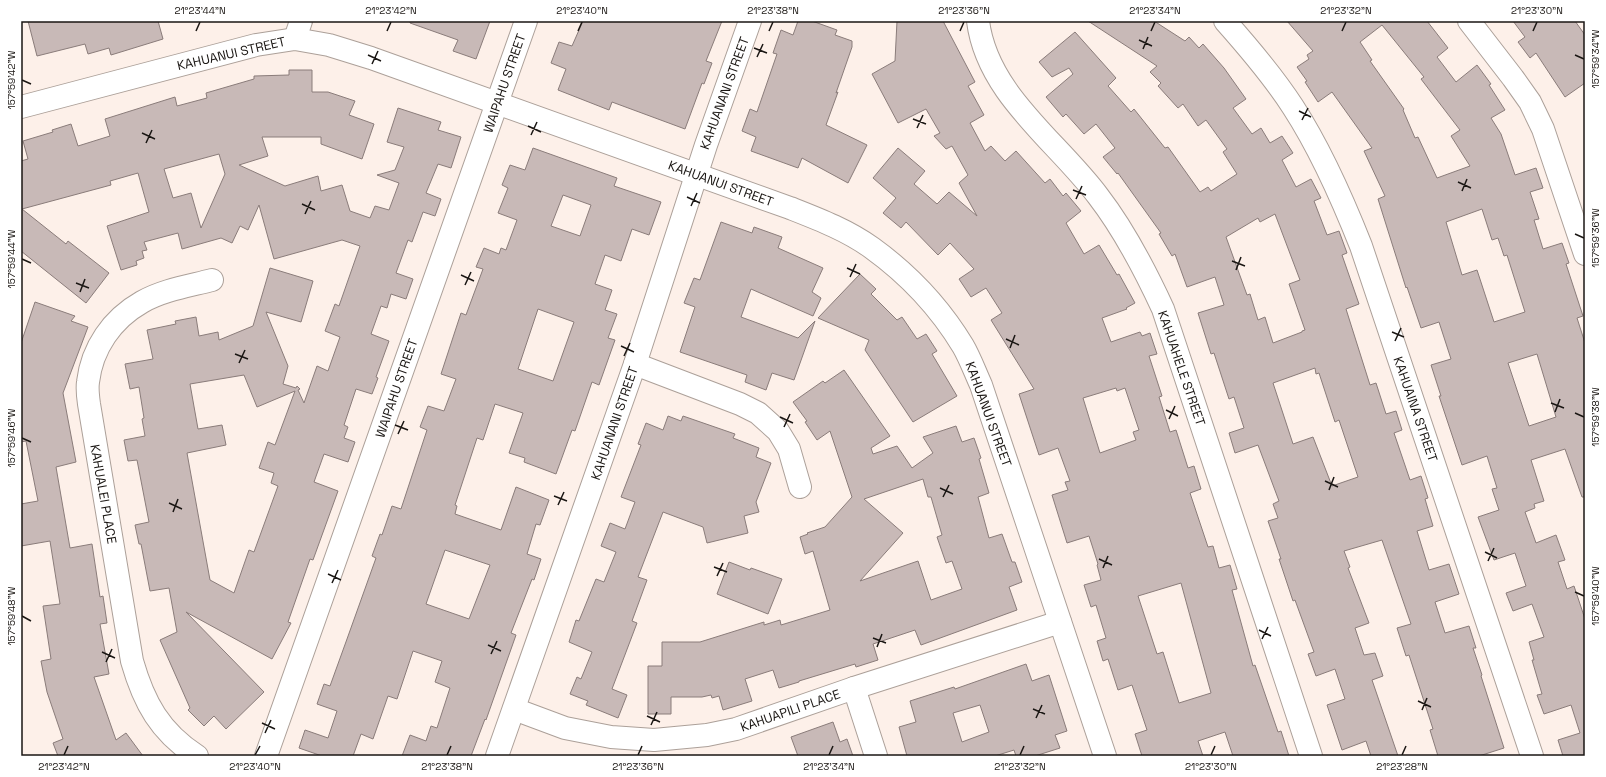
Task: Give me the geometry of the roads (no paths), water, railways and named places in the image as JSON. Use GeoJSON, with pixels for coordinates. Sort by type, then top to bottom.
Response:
{"type":"FeatureCollection","features":[{"type":"Feature","properties":{"kind":"street","name":"WAIPAHU STREET"},"geometry":{"type":"LineString","coordinates":[[266,756],[526,21]]}},
{"type":"Feature","properties":{"kind":"street","name":"KAHUANANI STREET"},"geometry":{"type":"LineString","coordinates":[[496,756],[635,364],[696,174],[750,21]]}},
{"type":"Feature","properties":{"kind":"street","name":"KAHUAHELE STREET"},"geometry":{"type":"LineString","coordinates":[[978,21],[986,53],[998,78],[1024,113],[1098,195],[1129,242],[1160,302],[1312,756]]}},
{"type":"Feature","properties":{"kind":"street","name":"KAHUAINA STREET"},"geometry":{"type":"LineString","coordinates":[[1225,21],[1256,56],[1293,107],[1339,192],[1361,246],[1532,756]]}},
{"type":"Feature","properties":{"kind":"street"},"geometry":{"type":"LineString","coordinates":[[1468,21],[1530,102],[1543,129],[1585,254]]}},
{"type":"Feature","properties":{"kind":"street","name":"KAHUANUI STREET"},"geometry":{"type":"LineString","coordinates":[[21,107],[256,45],[298,30],[329,45],[371,58],[790,208],[833,226],[871,247],[904,274],[934,306],[963,346],[981,385],[1104,756]]}},
{"type":"Feature","properties":{"kind":"street","name":"KAHUALEI PLACE"},"geometry":{"type":"LineString","coordinates":[[197,756],[181,746],[164,728],[150,707],[139,686],[132,661],[89,404],[88,383],[92,360],[100,344],[111,327],[125,314],[143,301],[173,290],[212,280]]}},
{"type":"Feature","properties":{"kind":"street"},"geometry":{"type":"LineString","coordinates":[[635,364],[740,404],[758,413],[778,431],[789,449],[800,487]]}},
{"type":"Feature","properties":{"kind":"street","name":"KAHUAPILI PLACE"},"geometry":{"type":"LineString","coordinates":[[514,708],[565,728],[586,733],[679,747],[707,735],[736,729],[854,688],[1060,622]]}},
{"type":"Feature","properties":{"kind":"street"},"geometry":{"type":"LineString","coordinates":[[854,688],[876,756]]}}]}
